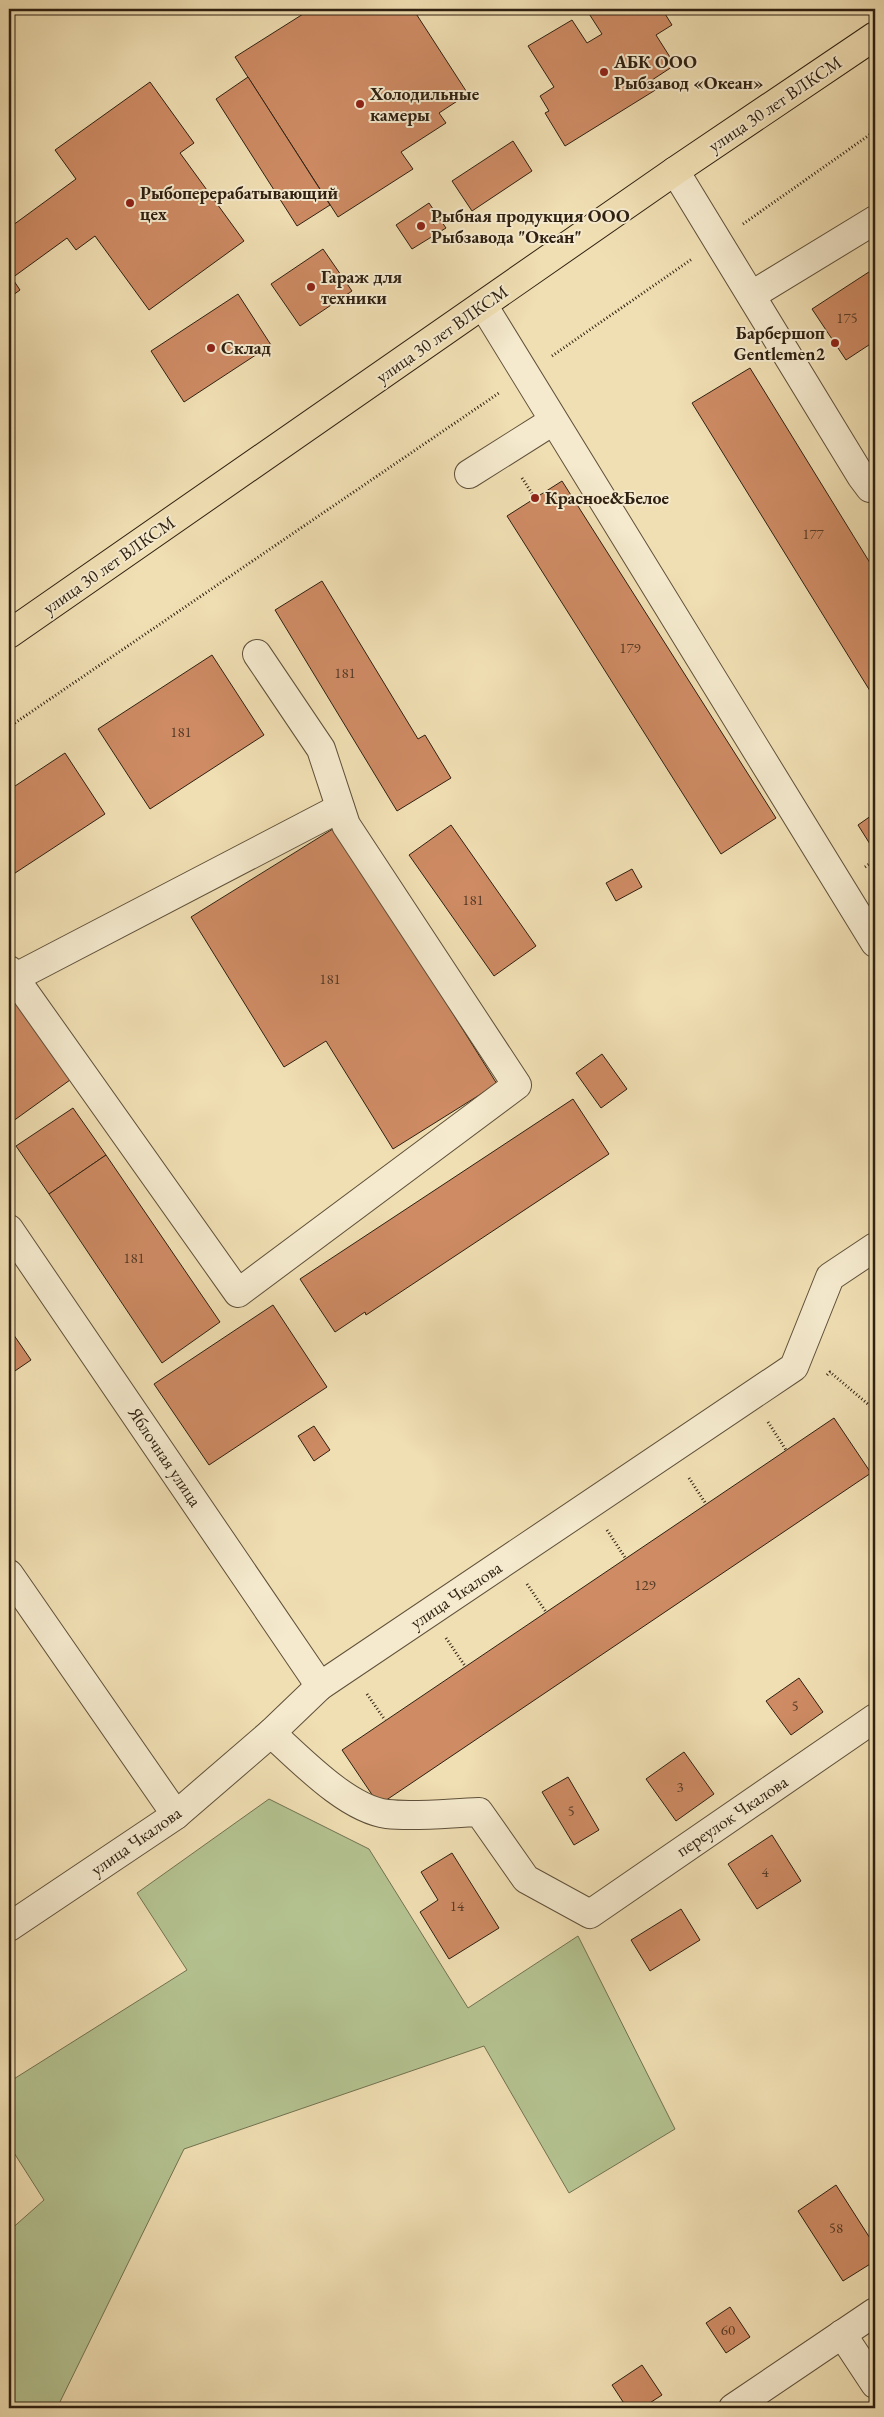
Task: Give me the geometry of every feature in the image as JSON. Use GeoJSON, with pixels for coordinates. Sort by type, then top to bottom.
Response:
{"type":"FeatureCollection","features":[{"type":"Feature","properties":{"kind":"main road","name":"улица 30 лет ВЛКСМ"},"geometry":{"type":"LineString","coordinates":[[9,634],[675,172],[875,36]]}},
{"type":"Feature","properties":{"kind":"street"},"geometry":{"type":"LineString","coordinates":[[675,172],[873,490]]}},
{"type":"Feature","properties":{"kind":"street"},"geometry":{"type":"LineString","coordinates":[[752,295],[875,220]]}},
{"type":"Feature","properties":{"kind":"street"},"geometry":{"type":"LineString","coordinates":[[483,305],[875,943]]}},
{"type":"Feature","properties":{"kind":"street"},"geometry":{"type":"LineString","coordinates":[[469,474],[553,421]]}},
{"type":"Feature","properties":{"kind":"street"},"geometry":{"type":"LineString","coordinates":[[257,654],[321,750],[346,825],[517,1085],[238,1293],[12,974],[340,808]]}},
{"type":"Feature","properties":{"kind":"street","name":"Яблочная улица"},"geometry":{"type":"LineString","coordinates":[[13,1241],[320,1686]]}},
{"type":"Feature","properties":{"kind":"street","name":"улица Чкалова"},"geometry":{"type":"LineString","coordinates":[[9,1927],[176,1815],[271,1733],[320,1686],[794,1367],[830,1277],[875,1246]]}},
{"type":"Feature","properties":{"kind":"street"},"geometry":{"type":"LineString","coordinates":[[9,1574],[176,1815]]}},
{"type":"Feature","properties":{"kind":"street","name":"переулок Чкалова"},"geometry":{"type":"LineString","coordinates":[[271,1733],[344,1796],[369,1808],[385,1814],[479,1812],[526,1879],[590,1914],[875,1718]]}},
{"type":"Feature","properties":{"kind":"street"},"geometry":{"type":"LineString","coordinates":[[733,2408],[875,2312]]}},
{"type":"Feature","properties":{"kind":"street"},"geometry":{"type":"LineString","coordinates":[[842,2334],[875,2384]]}},
{"type":"Feature","properties":{"kind":"path"},"geometry":{"type":"LineString","coordinates":[[9,727],[525,375],[875,131]]}},
{"type":"Feature","properties":{"kind":"path"},"geometry":{"type":"LineString","coordinates":[[764,1417],[786,1450]]}},
{"type":"Feature","properties":{"kind":"path"},"geometry":{"type":"LineString","coordinates":[[684,1471],[706,1504]]}},
{"type":"Feature","properties":{"kind":"path"},"geometry":{"type":"LineString","coordinates":[[604,1525],[626,1558]]}},
{"type":"Feature","properties":{"kind":"path"},"geometry":{"type":"LineString","coordinates":[[524,1579],[546,1612]]}},
{"type":"Feature","properties":{"kind":"path"},"geometry":{"type":"LineString","coordinates":[[443,1633],[465,1666]]}},
{"type":"Feature","properties":{"kind":"path"},"geometry":{"type":"LineString","coordinates":[[363,1688],[385,1720]]}},
{"type":"Feature","properties":{"kind":"green space"},"geometry":{"type":"Polygon","coordinates":[[[269,1799],[369,1849],[468,2008],[578,1936],[675,2129],[569,2193],[484,2046],[184,2149],[57,2408],[9,2408],[9,2231],[44,2200],[9,2145],[9,2082],[187,1970],[137,1893],[269,1799]]]}},
{"type":"Feature","properties":{"kind":"building","name":"Холодильные камеры"},"geometry":{"type":"Polygon","coordinates":[[[311,9],[413,9],[468,94],[439,113],[446,123],[401,152],[413,169],[338,217],[235,57],[311,9]]]}},
{"type":"Feature","properties":{"kind":"building","name":"АБК ООО Рыбзавод «Океан»"},"geometry":{"type":"Polygon","coordinates":[[[586,9],[662,9],[672,25],[656,35],[675,65],[652,80],[657,89],[565,146],[545,113],[549,111],[540,96],[554,87],[528,46],[572,20],[587,43],[602,34],[586,9]]]}},
{"type":"Feature","properties":{"kind":"building"},"geometry":{"type":"Polygon","coordinates":[[[248,77],[330,205],[297,226],[216,99],[248,77]]]}},
{"type":"Feature","properties":{"kind":"building","name":"Рыбоперерабатывающий цех"},"geometry":{"type":"Polygon","coordinates":[[[150,82],[194,143],[180,153],[244,241],[149,310],[95,236],[76,250],[67,238],[12,278],[20,290],[9,298],[9,228],[76,179],[55,150],[150,82]]]}},
{"type":"Feature","properties":{"kind":"building"},"geometry":{"type":"Polygon","coordinates":[[[513,141],[532,171],[472,211],[452,181],[513,141]]]}},
{"type":"Feature","properties":{"kind":"building","name":"Рыбная продукция ООО Рыбзавода \"Океан\""},"geometry":{"type":"Polygon","coordinates":[[[429,203],[446,228],[412,249],[396,225],[429,203]]]}},
{"type":"Feature","properties":{"kind":"building","name":"Гараж для техники"},"geometry":{"type":"Polygon","coordinates":[[[323,249],[352,291],[300,326],[271,284],[323,249]]]}},
{"type":"Feature","properties":{"kind":"building"},"geometry":{"type":"Polygon","coordinates":[[[875,268],[875,341],[846,360],[812,309],[875,268]]]}},
{"type":"Feature","properties":{"kind":"building","name":"Склад"},"geometry":{"type":"Polygon","coordinates":[[[238,294],[271,345],[184,402],[151,351],[238,294]]]}},
{"type":"Feature","properties":{"kind":"building"},"geometry":{"type":"Polygon","coordinates":[[[750,368],[875,571],[875,699],[692,403],[750,368]]]}},
{"type":"Feature","properties":{"kind":"building"},"geometry":{"type":"Polygon","coordinates":[[[562,481],[776,818],[721,854],[507,516],[562,481]]]}},
{"type":"Feature","properties":{"kind":"building"},"geometry":{"type":"Polygon","coordinates":[[[322,581],[418,739],[425,735],[451,778],[397,811],[275,610],[322,581]]]}},
{"type":"Feature","properties":{"kind":"building"},"geometry":{"type":"Polygon","coordinates":[[[212,655],[264,735],[150,809],[98,729],[212,655]]]}},
{"type":"Feature","properties":{"kind":"building"},"geometry":{"type":"Polygon","coordinates":[[[65,753],[105,814],[9,877],[9,790],[65,753]]]}},
{"type":"Feature","properties":{"kind":"building"},"geometry":{"type":"Polygon","coordinates":[[[875,813],[875,852],[858,825],[875,813]]]}},
{"type":"Feature","properties":{"kind":"building"},"geometry":{"type":"Polygon","coordinates":[[[451,825],[536,946],[494,976],[409,855],[451,825]]]}},
{"type":"Feature","properties":{"kind":"building"},"geometry":{"type":"Polygon","coordinates":[[[336,827],[497,1084],[393,1149],[326,1041],[284,1067],[191,917],[336,827]]]}},
{"type":"Feature","properties":{"kind":"building"},"geometry":{"type":"Polygon","coordinates":[[[632,869],[642,887],[616,901],[606,883],[632,869]]]}},
{"type":"Feature","properties":{"kind":"building"},"geometry":{"type":"Polygon","coordinates":[[[9,994],[70,1080],[9,1124],[9,994]]]}},
{"type":"Feature","properties":{"kind":"building"},"geometry":{"type":"Polygon","coordinates":[[[602,1054],[627,1089],[601,1108],[576,1073],[602,1054]]]}},
{"type":"Feature","properties":{"kind":"building"},"geometry":{"type":"Polygon","coordinates":[[[573,1099],[609,1154],[366,1315],[365,1312],[335,1332],[300,1279],[573,1099]]]}},
{"type":"Feature","properties":{"kind":"building"},"geometry":{"type":"Polygon","coordinates":[[[73,1108],[106,1155],[49,1194],[16,1146],[73,1108]]]}},
{"type":"Feature","properties":{"kind":"building"},"geometry":{"type":"Polygon","coordinates":[[[106,1155],[220,1322],[162,1363],[49,1194],[106,1155]]]}},
{"type":"Feature","properties":{"kind":"building"},"geometry":{"type":"Polygon","coordinates":[[[273,1305],[327,1387],[209,1465],[154,1384],[273,1305]]]}},
{"type":"Feature","properties":{"kind":"building"},"geometry":{"type":"Polygon","coordinates":[[[9,1328],[31,1360],[9,1375],[9,1328]]]}},
{"type":"Feature","properties":{"kind":"building"},"geometry":{"type":"Polygon","coordinates":[[[834,1418],[871,1473],[379,1805],[342,1750],[834,1418]]]}},
{"type":"Feature","properties":{"kind":"building"},"geometry":{"type":"Polygon","coordinates":[[[314,1426],[330,1450],[314,1461],[298,1436],[314,1426]]]}},
{"type":"Feature","properties":{"kind":"building"},"geometry":{"type":"Polygon","coordinates":[[[799,1678],[823,1712],[791,1735],[766,1701],[799,1678]]]}},
{"type":"Feature","properties":{"kind":"building"},"geometry":{"type":"Polygon","coordinates":[[[684,1752],[714,1794],[676,1821],[646,1779],[684,1752]]]}},
{"type":"Feature","properties":{"kind":"building"},"geometry":{"type":"Polygon","coordinates":[[[568,1777],[599,1830],[574,1845],[542,1792],[568,1777]]]}},
{"type":"Feature","properties":{"kind":"building"},"geometry":{"type":"Polygon","coordinates":[[[772,1835],[801,1881],[757,1909],[728,1864],[772,1835]]]}},
{"type":"Feature","properties":{"kind":"building"},"geometry":{"type":"Polygon","coordinates":[[[452,1853],[499,1928],[449,1959],[420,1912],[438,1900],[421,1872],[452,1853]]]}},
{"type":"Feature","properties":{"kind":"building"},"geometry":{"type":"Polygon","coordinates":[[[681,1909],[700,1940],[650,1971],[631,1940],[681,1909]]]}},
{"type":"Feature","properties":{"kind":"building"},"geometry":{"type":"Polygon","coordinates":[[[836,2185],[875,2246],[875,2261],[843,2281],[798,2211],[836,2185]]]}},
{"type":"Feature","properties":{"kind":"building"},"geometry":{"type":"Polygon","coordinates":[[[730,2307],[750,2337],[726,2353],[706,2323],[730,2307]]]}},
{"type":"Feature","properties":{"kind":"building"},"geometry":{"type":"Polygon","coordinates":[[[642,2365],[662,2395],[642,2408],[627,2408],[612,2385],[642,2365]]]}},
{"type":"Feature","properties":{"kind":"place","name":"АБК ООО Рыбзавод «Океан»"},"geometry":{"type":"Point","coordinates":[604,72]}},
{"type":"Feature","properties":{"kind":"place","name":"Холодильные камеры"},"geometry":{"type":"Point","coordinates":[360,104]}},
{"type":"Feature","properties":{"kind":"place","name":"Рыбоперерабатывающий цех"},"geometry":{"type":"Point","coordinates":[130,203]}},
{"type":"Feature","properties":{"kind":"place","name":"Рыбная продукция ООО Рыбзавода \"Океан\""},"geometry":{"type":"Point","coordinates":[421,226]}},
{"type":"Feature","properties":{"kind":"place","name":"Гараж для техники"},"geometry":{"type":"Point","coordinates":[311,287]}},
{"type":"Feature","properties":{"kind":"place","name":"Барбершоп Gentlemen2"},"geometry":{"type":"Point","coordinates":[835,343]}},
{"type":"Feature","properties":{"kind":"place","name":"Склад"},"geometry":{"type":"Point","coordinates":[211,348]}},
{"type":"Feature","properties":{"kind":"place","name":"Красное&Белое"},"geometry":{"type":"Point","coordinates":[535,498]}}]}
